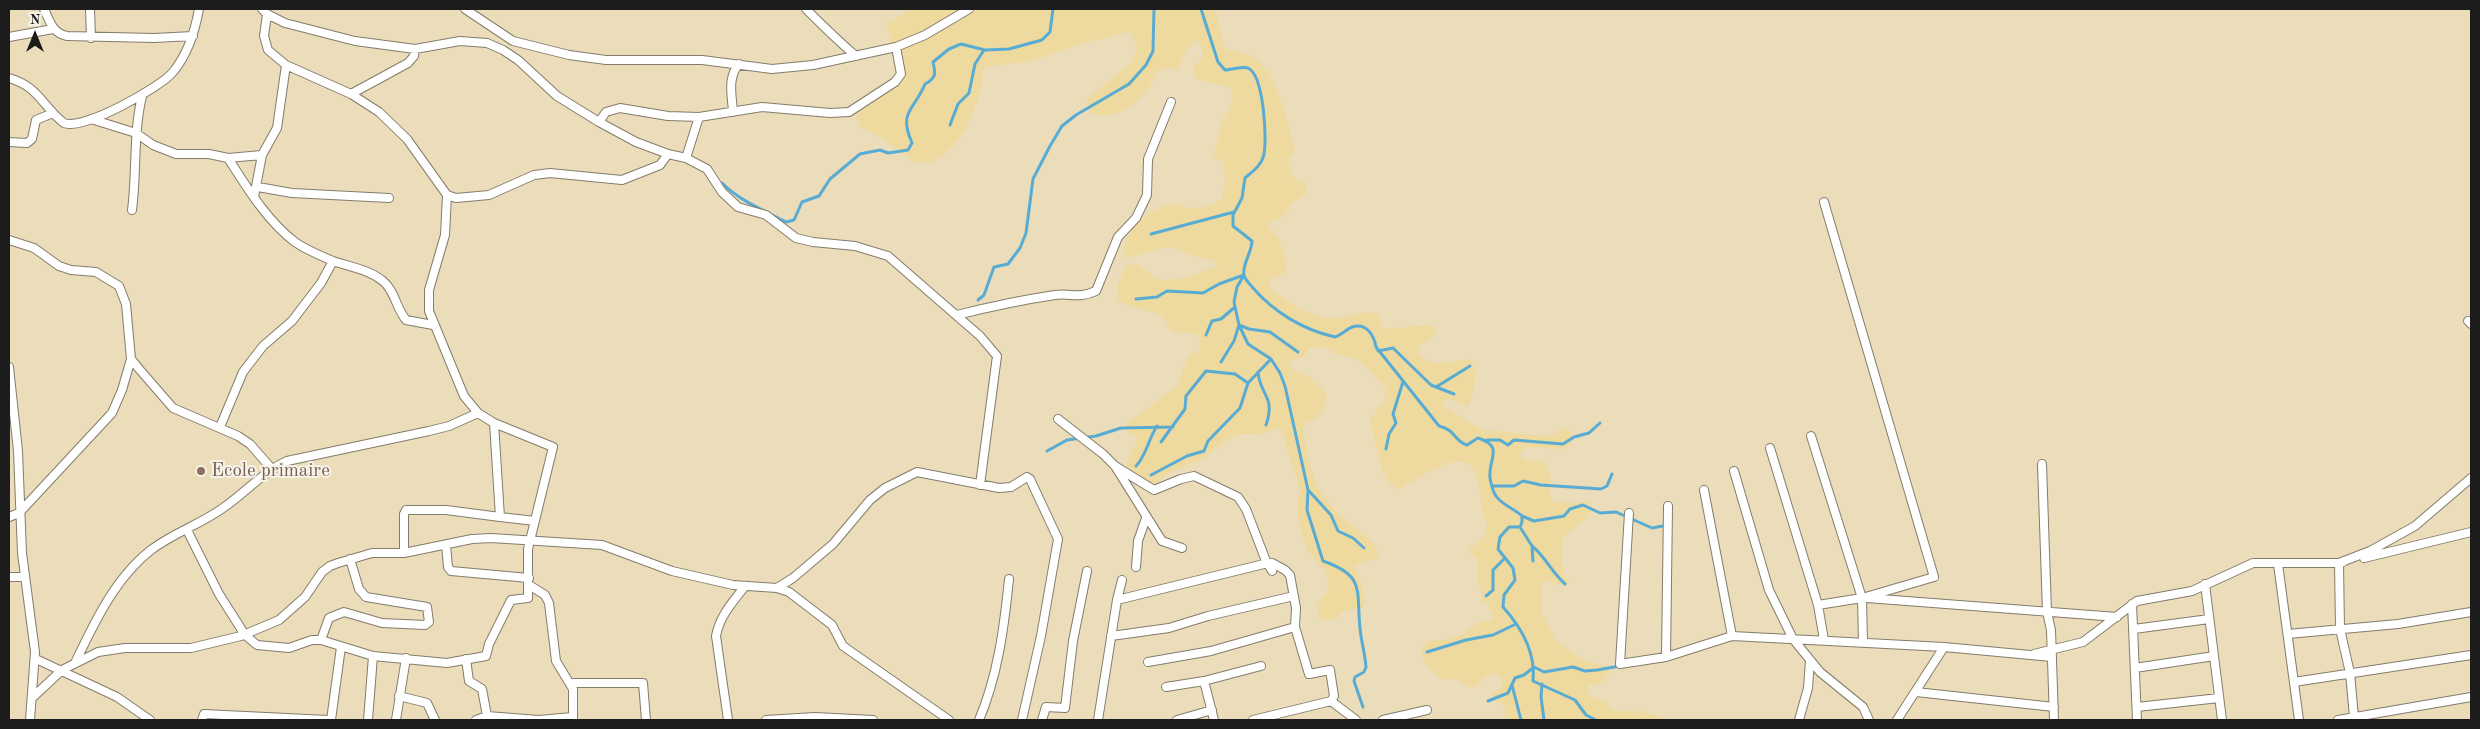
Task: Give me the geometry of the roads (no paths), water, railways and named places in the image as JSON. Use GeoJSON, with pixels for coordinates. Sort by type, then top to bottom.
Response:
{"type":"FeatureCollection","features":[{"type":"Feature","properties":{"kind":"street"},"geometry":{"type":"LineString","coordinates":[[44,9],[53,29],[60,35],[91,38],[193,36]]}},
{"type":"Feature","properties":{"kind":"street"},"geometry":{"type":"LineString","coordinates":[[90,9],[91,38]]}},
{"type":"Feature","properties":{"kind":"street"},"geometry":{"type":"LineString","coordinates":[[9,78],[24,83],[36,92],[64,123],[90,119],[142,96],[172,73],[186,54],[200,9]]}},
{"type":"Feature","properties":{"kind":"street"},"geometry":{"type":"LineString","coordinates":[[465,9],[513,40],[569,55],[606,60],[702,60],[772,69],[856,56],[896,47],[925,34],[969,9]]}},
{"type":"Feature","properties":{"kind":"street"},"geometry":{"type":"LineString","coordinates":[[806,9],[825,26],[831,35],[856,56]]}},
{"type":"Feature","properties":{"kind":"street"},"geometry":{"type":"LineString","coordinates":[[668,154],[660,165],[622,180],[550,173],[534,175],[488,196],[456,198],[447,195],[407,139],[379,112],[351,94],[286,65],[268,50],[264,36],[264,12],[285,23],[355,40],[415,48],[460,41],[488,43],[518,60],[557,96],[599,122],[636,142],[668,154],[686,158],[710,171],[722,192],[738,207],[766,215],[796,238],[813,242],[855,246],[888,256],[980,336],[997,356],[980,485]]}},
{"type":"Feature","properties":{"kind":"street"},"geometry":{"type":"LineString","coordinates":[[9,38],[53,29]]}},
{"type":"Feature","properties":{"kind":"street"},"geometry":{"type":"LineString","coordinates":[[503,50],[513,40]]}},
{"type":"Feature","properties":{"kind":"street"},"geometry":{"type":"LineString","coordinates":[[599,122],[606,112],[620,108],[668,116],[699,116],[762,108],[830,114],[850,112],[895,82],[902,74],[896,47]]}},
{"type":"Feature","properties":{"kind":"street"},"geometry":{"type":"LineString","coordinates":[[351,94],[408,63],[414,56],[415,48]]}},
{"type":"Feature","properties":{"kind":"street"},"geometry":{"type":"LineString","coordinates":[[733,112],[731,79],[733,71],[739,64]]}},
{"type":"Feature","properties":{"kind":"street"},"geometry":{"type":"LineString","coordinates":[[254,197],[258,187],[262,155],[277,128],[286,65]]}},
{"type":"Feature","properties":{"kind":"street"},"geometry":{"type":"LineString","coordinates":[[132,210],[136,179],[136,133],[142,96]]}},
{"type":"Feature","properties":{"kind":"street"},"geometry":{"type":"LineString","coordinates":[[956,315],[1015,301],[1060,294],[1083,297],[1096,291],[1118,237],[1136,218],[1147,195],[1148,159],[1171,102]]}},
{"type":"Feature","properties":{"kind":"street"},"geometry":{"type":"LineString","coordinates":[[9,142],[27,143],[32,139],[36,120],[53,113]]}},
{"type":"Feature","properties":{"kind":"street"},"geometry":{"type":"LineString","coordinates":[[686,158],[699,116]]}},
{"type":"Feature","properties":{"kind":"street"},"geometry":{"type":"LineString","coordinates":[[90,119],[136,133],[153,145],[176,154],[209,154],[228,158],[262,155]]}},
{"type":"Feature","properties":{"kind":"street"},"geometry":{"type":"LineString","coordinates":[[228,158],[254,197],[295,242],[333,261],[369,272],[384,281],[395,296],[400,313],[406,320],[433,325]]}},
{"type":"Feature","properties":{"kind":"street"},"geometry":{"type":"LineString","coordinates":[[258,187],[292,193],[389,198]]}},
{"type":"Feature","properties":{"kind":"street"},"geometry":{"type":"LineString","coordinates":[[187,530],[219,594],[245,635],[257,645],[289,648],[312,640],[321,640],[373,656],[447,663],[486,656],[488,644],[509,603],[513,599],[527,598],[529,540],[552,447],[494,423],[478,413],[464,396],[433,325],[429,311],[429,290],[445,235],[447,195]]}},
{"type":"Feature","properties":{"kind":"street"},"geometry":{"type":"LineString","coordinates":[[1818,605],[1862,598],[1934,577],[1824,202]]}},
{"type":"Feature","properties":{"kind":"street"},"geometry":{"type":"LineString","coordinates":[[9,240],[34,248],[59,266],[70,270],[96,272],[119,286],[126,304],[132,359],[112,413],[19,513],[9,517]]}},
{"type":"Feature","properties":{"kind":"street"},"geometry":{"type":"LineString","coordinates":[[220,427],[244,372],[264,346],[292,321],[321,283],[333,261]]}},
{"type":"Feature","properties":{"kind":"street"},"geometry":{"type":"LineString","coordinates":[[132,359],[173,408],[220,427],[250,444],[271,468]]}},
{"type":"Feature","properties":{"kind":"street"},"geometry":{"type":"LineString","coordinates":[[9,367],[18,451],[19,513],[24,577],[36,659],[30,720]]}},
{"type":"Feature","properties":{"kind":"street"},"geometry":{"type":"LineString","coordinates":[[75,663],[96,621],[124,576],[152,549],[233,501],[271,468],[288,461],[449,426],[478,413]]}},
{"type":"Feature","properties":{"kind":"street"},"geometry":{"type":"LineString","coordinates":[[1058,419],[1103,454],[1115,466],[1154,490],[1194,476],[1238,497],[1246,509],[1270,566]]}},
{"type":"Feature","properties":{"kind":"street"},"geometry":{"type":"LineString","coordinates":[[494,423],[500,518]]}},
{"type":"Feature","properties":{"kind":"street"},"geometry":{"type":"LineString","coordinates":[[1811,436],[1862,598],[1863,642]]}},
{"type":"Feature","properties":{"kind":"street"},"geometry":{"type":"LineString","coordinates":[[1770,448],[1818,605],[1824,640]]}},
{"type":"Feature","properties":{"kind":"street"},"geometry":{"type":"LineString","coordinates":[[2042,464],[2048,612],[2052,630],[2054,720]]}},
{"type":"Feature","properties":{"kind":"street"},"geometry":{"type":"LineString","coordinates":[[1115,466],[1162,541],[1182,548]]}},
{"type":"Feature","properties":{"kind":"street"},"geometry":{"type":"LineString","coordinates":[[1734,471],[1769,590],[1793,639],[1820,672],[1862,707],[1869,720]]}},
{"type":"Feature","properties":{"kind":"street"},"geometry":{"type":"LineString","coordinates":[[777,588],[793,578],[833,544],[862,507],[878,494],[917,472],[999,488],[1011,487],[1024,478],[1030,479],[1058,539],[1042,636],[1022,720]]}},
{"type":"Feature","properties":{"kind":"street"},"geometry":{"type":"LineString","coordinates":[[2339,563],[2370,551],[2415,526],[2471,478]]}},
{"type":"Feature","properties":{"kind":"street"},"geometry":{"type":"LineString","coordinates":[[1704,490],[1732,636]]}},
{"type":"Feature","properties":{"kind":"street"},"geometry":{"type":"LineString","coordinates":[[1666,657],[1668,506]]}},
{"type":"Feature","properties":{"kind":"street"},"geometry":{"type":"LineString","coordinates":[[404,553],[404,514],[406,510],[446,510],[535,521]]}},
{"type":"Feature","properties":{"kind":"street"},"geometry":{"type":"LineString","coordinates":[[1629,513],[1620,664],[1666,657],[1732,636],[1863,642],[2052,657]]}},
{"type":"Feature","properties":{"kind":"street"},"geometry":{"type":"LineString","coordinates":[[1136,567],[1138,541],[1146,518]]}},
{"type":"Feature","properties":{"kind":"street"},"geometry":{"type":"LineString","coordinates":[[2029,655],[2083,642],[2132,604],[2192,590],[2253,563],[2339,563],[2471,532]]}},
{"type":"Feature","properties":{"kind":"street"},"geometry":{"type":"LineString","coordinates":[[32,698],[62,670],[107,649],[191,648],[245,635],[279,620],[305,597],[322,572],[330,566],[350,559],[372,553],[404,553],[491,538],[602,545],[672,571],[745,586],[777,588],[789,592],[832,625],[843,646],[949,720]]}},
{"type":"Feature","properties":{"kind":"street"},"geometry":{"type":"LineString","coordinates":[[446,545],[448,567],[451,570],[529,582],[545,595],[549,603],[556,661],[571,684],[574,693],[573,719],[539,720],[488,716],[476,720]]}},
{"type":"Feature","properties":{"kind":"street"},"geometry":{"type":"LineString","coordinates":[[321,640],[329,618],[340,613],[390,624],[425,625],[429,622],[429,610],[425,607],[366,597],[359,589],[350,559]]}},
{"type":"Feature","properties":{"kind":"street"},"geometry":{"type":"LineString","coordinates":[[2339,563],[2340,629],[2350,673],[2354,718]]}},
{"type":"Feature","properties":{"kind":"street"},"geometry":{"type":"LineString","coordinates":[[2278,564],[2299,720]]}},
{"type":"Feature","properties":{"kind":"street"},"geometry":{"type":"LineString","coordinates":[[1116,600],[1270,566],[1286,570],[1290,575],[1296,608],[1295,627],[1309,674],[1330,670],[1334,696],[1331,701],[1253,720]]}},
{"type":"Feature","properties":{"kind":"street"},"geometry":{"type":"LineString","coordinates":[[1042,720],[1046,707],[1066,708],[1073,641],[1087,570]]}},
{"type":"Feature","properties":{"kind":"street"},"geometry":{"type":"LineString","coordinates":[[9,577],[24,577]]}},
{"type":"Feature","properties":{"kind":"street"},"geometry":{"type":"LineString","coordinates":[[979,720],[992,684],[1000,652],[1009,580]]}},
{"type":"Feature","properties":{"kind":"street"},"geometry":{"type":"LineString","coordinates":[[1098,720],[1116,600],[1122,580]]}},
{"type":"Feature","properties":{"kind":"street"},"geometry":{"type":"LineString","coordinates":[[2205,584],[2222,720]]}},
{"type":"Feature","properties":{"kind":"street"},"geometry":{"type":"LineString","coordinates":[[728,720],[716,636],[718,623],[745,586]]}},
{"type":"Feature","properties":{"kind":"street"},"geometry":{"type":"LineString","coordinates":[[1111,636],[1169,628],[1208,616],[1294,596]]}},
{"type":"Feature","properties":{"kind":"street"},"geometry":{"type":"LineString","coordinates":[[1862,598],[2117,617]]}},
{"type":"Feature","properties":{"kind":"street"},"geometry":{"type":"LineString","coordinates":[[2132,604],[2138,720]]}},
{"type":"Feature","properties":{"kind":"street"},"geometry":{"type":"LineString","coordinates":[[2288,634],[2398,624],[2471,612]]}},
{"type":"Feature","properties":{"kind":"street"},"geometry":{"type":"LineString","coordinates":[[2134,629],[2209,618]]}},
{"type":"Feature","properties":{"kind":"street"},"geometry":{"type":"LineString","coordinates":[[1148,662],[1211,651],[1295,627]]}},
{"type":"Feature","properties":{"kind":"street"},"geometry":{"type":"LineString","coordinates":[[202,720],[204,714],[330,720],[341,647]]}},
{"type":"Feature","properties":{"kind":"street"},"geometry":{"type":"LineString","coordinates":[[1897,720],[1944,648]]}},
{"type":"Feature","properties":{"kind":"street"},"geometry":{"type":"LineString","coordinates":[[2294,682],[2471,655]]}},
{"type":"Feature","properties":{"kind":"street"},"geometry":{"type":"LineString","coordinates":[[368,720],[373,656]]}},
{"type":"Feature","properties":{"kind":"street"},"geometry":{"type":"LineString","coordinates":[[2135,668],[2214,656]]}},
{"type":"Feature","properties":{"kind":"street"},"geometry":{"type":"LineString","coordinates":[[396,720],[406,658]]}},
{"type":"Feature","properties":{"kind":"street"},"geometry":{"type":"LineString","coordinates":[[36,659],[117,698],[150,720]]}},
{"type":"Feature","properties":{"kind":"street"},"geometry":{"type":"LineString","coordinates":[[466,659],[469,681],[482,689],[488,716]]}},
{"type":"Feature","properties":{"kind":"street"},"geometry":{"type":"LineString","coordinates":[[1799,720],[1808,688],[1810,660]]}},
{"type":"Feature","properties":{"kind":"street"},"geometry":{"type":"LineString","coordinates":[[1166,686],[1204,681],[1261,666]]}},
{"type":"Feature","properties":{"kind":"street"},"geometry":{"type":"LineString","coordinates":[[1204,681],[1214,720]]}},
{"type":"Feature","properties":{"kind":"street"},"geometry":{"type":"LineString","coordinates":[[571,684],[643,683],[646,720]]}},
{"type":"Feature","properties":{"kind":"street"},"geometry":{"type":"LineString","coordinates":[[1916,692],[2054,707]]}},
{"type":"Feature","properties":{"kind":"street"},"geometry":{"type":"LineString","coordinates":[[399,696],[427,703],[435,720]]}},
{"type":"Feature","properties":{"kind":"street"},"geometry":{"type":"LineString","coordinates":[[2338,720],[2471,697]]}},
{"type":"Feature","properties":{"kind":"street"},"geometry":{"type":"LineString","coordinates":[[2137,707],[2219,698]]}},
{"type":"Feature","properties":{"kind":"street"},"geometry":{"type":"LineString","coordinates":[[1331,701],[1356,720]]}},
{"type":"Feature","properties":{"kind":"street"},"geometry":{"type":"LineString","coordinates":[[1177,720],[1212,710]]}},
{"type":"Feature","properties":{"kind":"street"},"geometry":{"type":"LineString","coordinates":[[1383,720],[1426,710]]}},
{"type":"Feature","properties":{"kind":"street"},"geometry":{"type":"LineString","coordinates":[[766,720],[824,718],[873,720]]}},
{"type":"Feature","properties":{"kind":"waterway"},"geometry":{"type":"LineString","coordinates":[[722,183],[736,195],[760,209],[786,222],[794,220],[802,202],[819,196],[830,179],[860,154],[880,150],[888,153],[908,150],[912,143],[908,132],[907,117],[925,84],[934,75],[933,62],[949,49],[961,44],[985,50],[1009,49],[1042,40],[1050,32],[1053,9]]}},
{"type":"Feature","properties":{"kind":"waterway"},"geometry":{"type":"LineString","coordinates":[[978,300],[984,295],[994,267],[1008,264],[1020,248],[1026,233],[1033,179],[1062,126],[1076,115],[1129,84],[1146,65],[1153,51],[1154,9]]}},
{"type":"Feature","properties":{"kind":"waterway"},"geometry":{"type":"LineString","coordinates":[[1201,9],[1218,62],[1225,70],[1248,68],[1258,82],[1261,94],[1265,135],[1264,154],[1259,165],[1245,178],[1242,198],[1233,215],[1233,226],[1252,241],[1244,267],[1245,279],[1270,305],[1290,319],[1312,330],[1335,337],[1352,327],[1362,326],[1366,328],[1374,339],[1376,347],[1439,426],[1449,430],[1467,445],[1478,438],[1486,441],[1493,448],[1490,475],[1496,496],[1522,516],[1520,527],[1509,527],[1500,537],[1498,549],[1513,568],[1515,580],[1504,595],[1503,607],[1522,632],[1530,650],[1533,681],[1575,700],[1586,715],[1596,720]]}},
{"type":"Feature","properties":{"kind":"waterway"},"geometry":{"type":"LineString","coordinates":[[950,125],[958,104],[969,93],[975,64],[984,50]]}},
{"type":"Feature","properties":{"kind":"waterway"},"geometry":{"type":"LineString","coordinates":[[1151,234],[1234,212]]}},
{"type":"Feature","properties":{"kind":"waterway"},"geometry":{"type":"LineString","coordinates":[[1244,275],[1237,287],[1234,302],[1239,325],[1248,344],[1271,359],[1280,373],[1285,386],[1308,490],[1307,510],[1323,561],[1346,572],[1353,579],[1356,586],[1366,667],[1364,672],[1355,677],[1354,681],[1363,707]]}},
{"type":"Feature","properties":{"kind":"waterway"},"geometry":{"type":"LineString","coordinates":[[1136,299],[1157,297],[1167,291],[1203,293],[1219,284],[1244,275]]}},
{"type":"Feature","properties":{"kind":"waterway"},"geometry":{"type":"LineString","coordinates":[[1206,335],[1212,321],[1221,319],[1235,307]]}},
{"type":"Feature","properties":{"kind":"waterway"},"geometry":{"type":"LineString","coordinates":[[1221,362],[1234,341],[1239,325],[1249,329],[1270,332],[1298,352]]}},
{"type":"Feature","properties":{"kind":"waterway"},"geometry":{"type":"LineString","coordinates":[[1378,351],[1393,348],[1431,385],[1454,394]]}},
{"type":"Feature","properties":{"kind":"waterway"},"geometry":{"type":"LineString","coordinates":[[1161,442],[1185,409],[1186,396],[1206,371],[1235,374],[1248,383],[1271,359]]}},
{"type":"Feature","properties":{"kind":"waterway"},"geometry":{"type":"LineString","coordinates":[[1436,387],[1470,366]]}},
{"type":"Feature","properties":{"kind":"waterway"},"geometry":{"type":"LineString","coordinates":[[1258,372],[1269,408],[1266,425]]}},
{"type":"Feature","properties":{"kind":"waterway"},"geometry":{"type":"LineString","coordinates":[[1386,449],[1389,434],[1396,423],[1393,414],[1403,382]]}},
{"type":"Feature","properties":{"kind":"waterway"},"geometry":{"type":"LineString","coordinates":[[1151,475],[1187,456],[1204,451],[1208,441],[1240,408],[1248,383]]}},
{"type":"Feature","properties":{"kind":"waterway"},"geometry":{"type":"LineString","coordinates":[[1487,440],[1500,440],[1508,445],[1514,440],[1563,444],[1574,437],[1589,433],[1600,423]]}},
{"type":"Feature","properties":{"kind":"waterway"},"geometry":{"type":"LineString","coordinates":[[1136,466],[1142,458],[1157,426]]}},
{"type":"Feature","properties":{"kind":"waterway"},"geometry":{"type":"LineString","coordinates":[[1047,451],[1067,440],[1096,436],[1121,428],[1173,427]]}},
{"type":"Feature","properties":{"kind":"waterway"},"geometry":{"type":"LineString","coordinates":[[1493,486],[1514,486],[1523,481],[1541,485],[1601,489],[1607,486],[1612,474]]}},
{"type":"Feature","properties":{"kind":"waterway"},"geometry":{"type":"LineString","coordinates":[[1309,491],[1331,515],[1338,531],[1353,538],[1364,548]]}},
{"type":"Feature","properties":{"kind":"waterway"},"geometry":{"type":"LineString","coordinates":[[1522,516],[1534,521],[1564,516],[1570,509],[1583,505],[1600,513],[1616,512],[1652,528],[1668,525]]}},
{"type":"Feature","properties":{"kind":"waterway"},"geometry":{"type":"LineString","coordinates":[[1520,527],[1532,546],[1533,561]]}},
{"type":"Feature","properties":{"kind":"waterway"},"geometry":{"type":"LineString","coordinates":[[1532,546],[1565,584]]}},
{"type":"Feature","properties":{"kind":"waterway"},"geometry":{"type":"LineString","coordinates":[[1486,596],[1493,590],[1493,570],[1504,559]]}},
{"type":"Feature","properties":{"kind":"waterway"},"geometry":{"type":"LineString","coordinates":[[1427,652],[1466,640],[1493,635],[1516,624]]}},
{"type":"Feature","properties":{"kind":"waterway"},"geometry":{"type":"LineString","coordinates":[[1488,701],[1508,693],[1515,678],[1524,675],[1534,667],[1544,672],[1573,667],[1585,671],[1620,666]]}},
{"type":"Feature","properties":{"kind":"waterway"},"geometry":{"type":"LineString","coordinates":[[1542,684],[1541,697],[1544,720]]}},
{"type":"Feature","properties":{"kind":"waterway"},"geometry":{"type":"LineString","coordinates":[[1512,685],[1521,720]]}},
{"type":"Feature","properties":{"kind":"place","name":"Ecole primaire"},"geometry":{"type":"Point","coordinates":[201,471]}}]}
